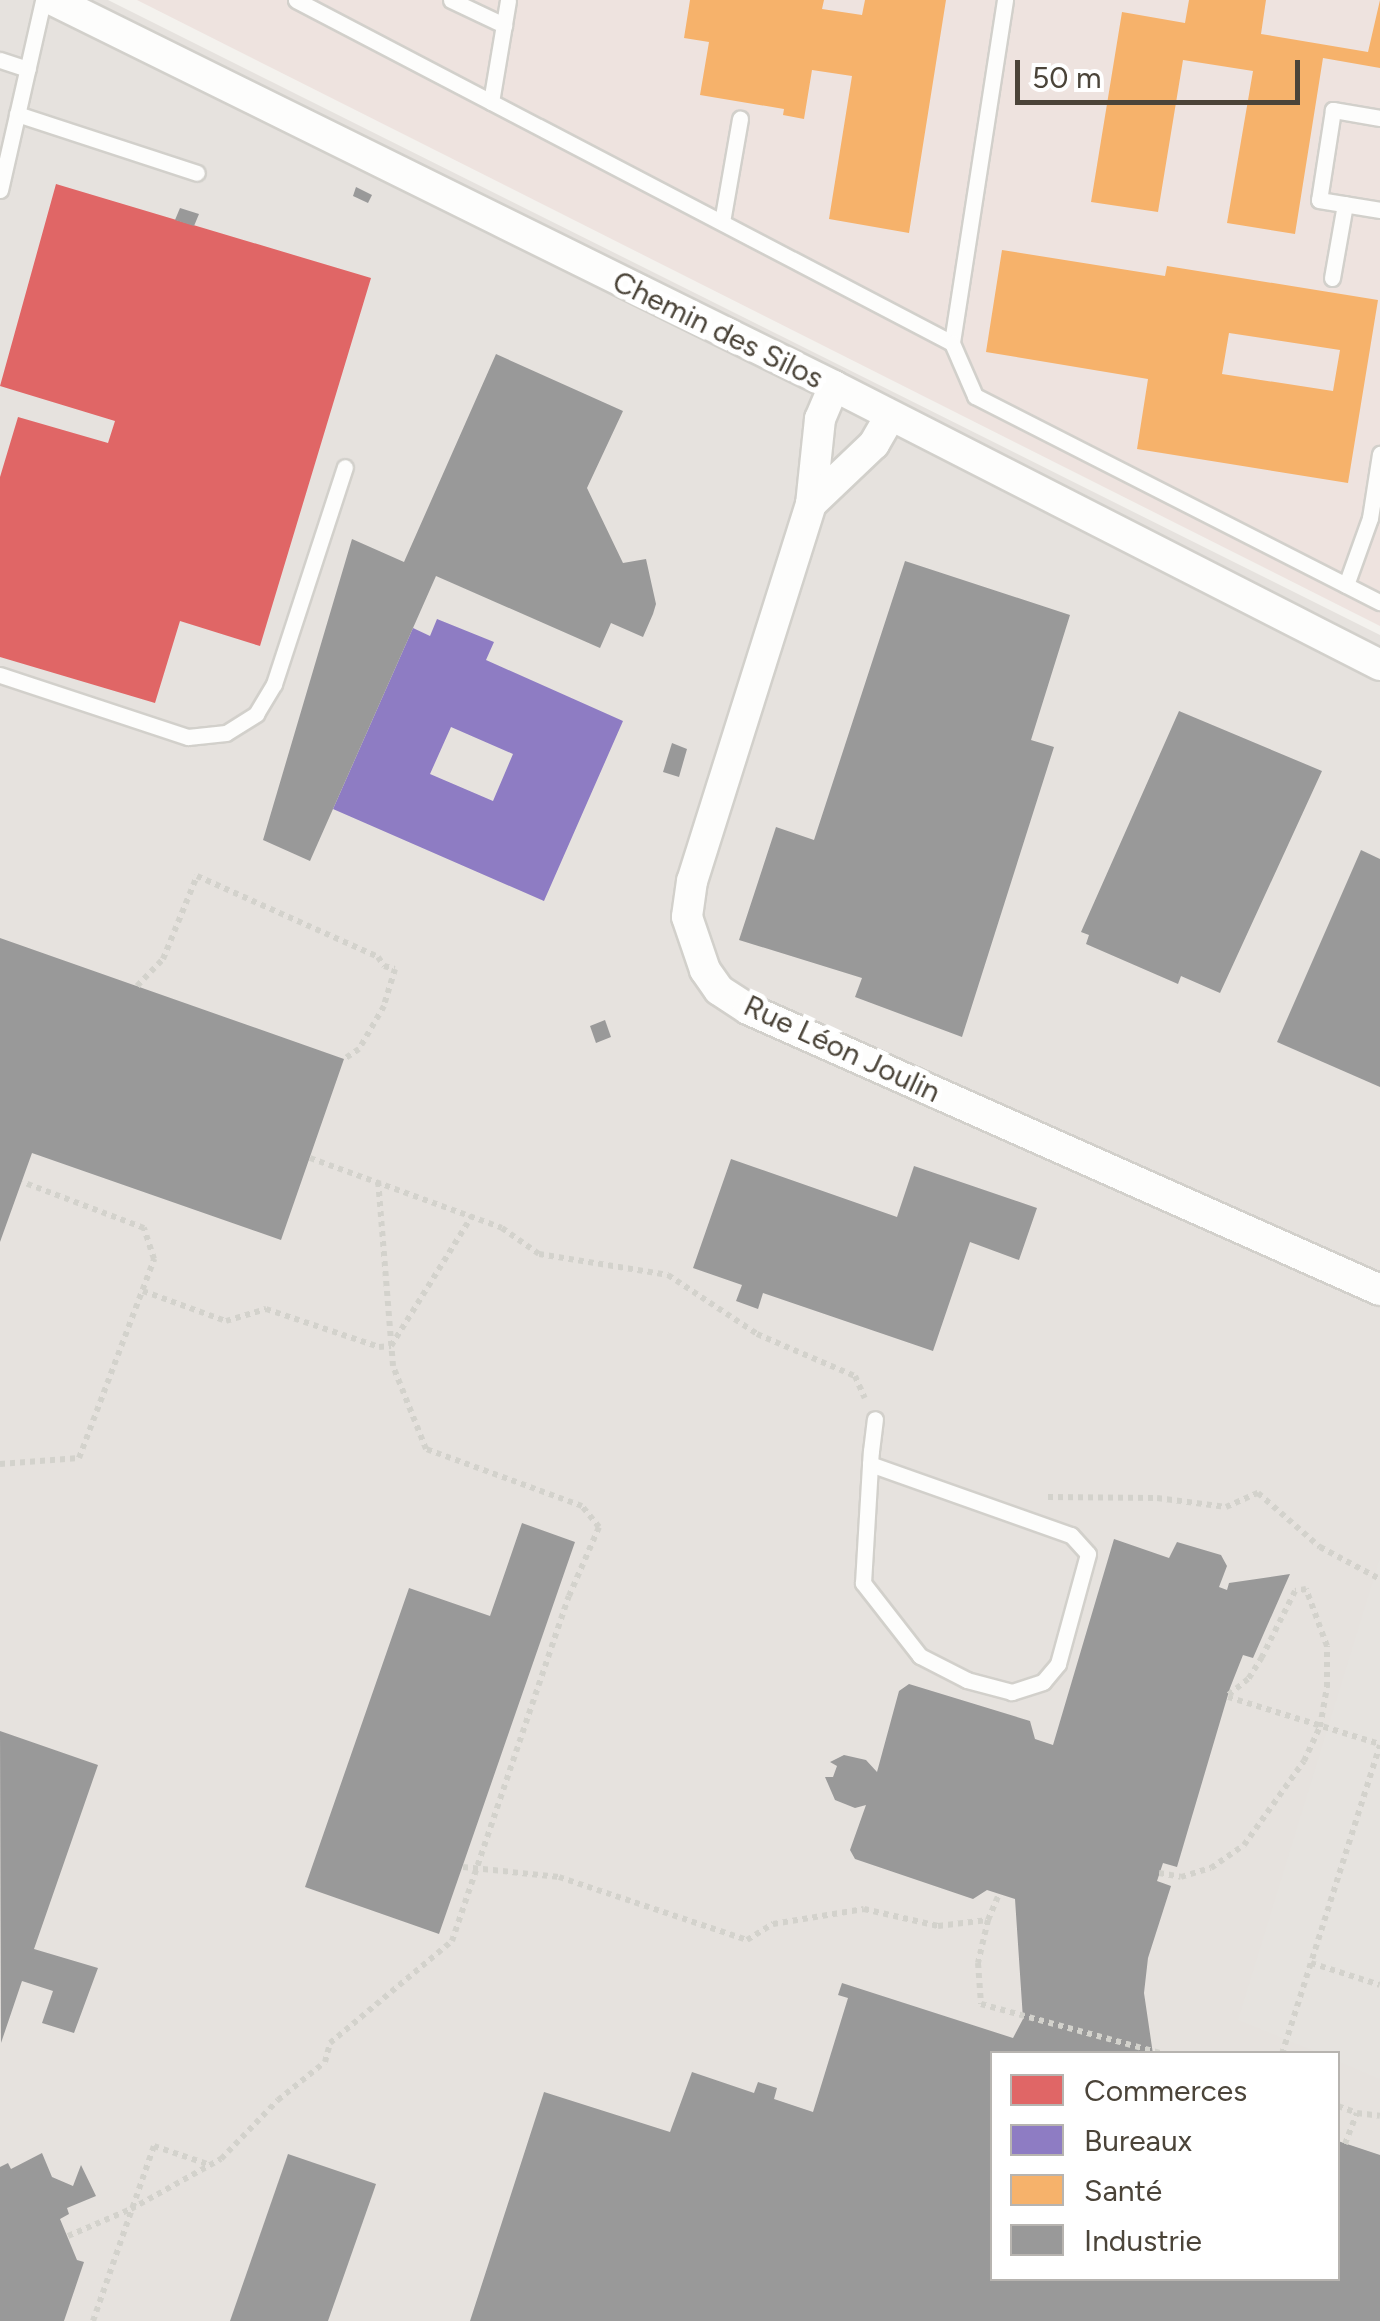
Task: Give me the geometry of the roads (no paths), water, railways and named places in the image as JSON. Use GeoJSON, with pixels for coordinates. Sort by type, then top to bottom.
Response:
{"type":"FeatureCollection","features":[{"type":"Feature","properties":{"kind":"street","name":"Chemin des Silos"},"geometry":{"type":"LineString","coordinates":[[52,0],[834,386],[1380,665]]}},
{"type":"Feature","properties":{"kind":"street","name":"Rue Léon Joulin"},"geometry":{"type":"LineString","coordinates":[[834,386],[820,419],[811,504],[692,882],[687,917],[705,970],[719,990],[748,1010],[1380,1290]]}},
{"type":"Feature","properties":{"kind":"street","name":"Rue Léon Joulin"},"geometry":{"type":"LineString","coordinates":[[811,504],[874,444],[890,416]]}},
{"type":"Feature","properties":{"kind":"lane"},"geometry":{"type":"LineString","coordinates":[[0,190],[5,146],[18,114],[43,0]]}},
{"type":"Feature","properties":{"kind":"lane"},"geometry":{"type":"LineString","coordinates":[[296,0],[952,343]]}},
{"type":"Feature","properties":{"kind":"lane"},"geometry":{"type":"LineString","coordinates":[[451,0],[504,25]]}},
{"type":"Feature","properties":{"kind":"lane"},"geometry":{"type":"LineString","coordinates":[[491,102],[508,0]]}},
{"type":"Feature","properties":{"kind":"lane"},"geometry":{"type":"LineString","coordinates":[[1005,0],[964,240],[952,343],[975,396],[1380,602]]}},
{"type":"Feature","properties":{"kind":"lane"},"geometry":{"type":"LineString","coordinates":[[0,60],[28,68]]}},
{"type":"Feature","properties":{"kind":"lane"},"geometry":{"type":"LineString","coordinates":[[1380,118],[1333,110],[1319,200],[1380,210]]}},
{"type":"Feature","properties":{"kind":"lane"},"geometry":{"type":"LineString","coordinates":[[18,114],[196,173]]}},
{"type":"Feature","properties":{"kind":"lane"},"geometry":{"type":"LineString","coordinates":[[722,222],[740,119]]}},
{"type":"Feature","properties":{"kind":"lane"},"geometry":{"type":"LineString","coordinates":[[1332,278],[1345,204]]}},
{"type":"Feature","properties":{"kind":"lane"},"geometry":{"type":"LineString","coordinates":[[1346,585],[1375,519],[1380,454]]}},
{"type":"Feature","properties":{"kind":"lane"},"geometry":{"type":"LineString","coordinates":[[0,675],[188,736],[226,733],[256,714],[274,684],[345,467]]}},
{"type":"Feature","properties":{"kind":"lane"},"geometry":{"type":"LineString","coordinates":[[870,1464],[1072,1536],[1088,1554],[1058,1664],[1043,1682],[1012,1692],[967,1680],[920,1656],[863,1583],[870,1464],[875,1419]]}}]}
